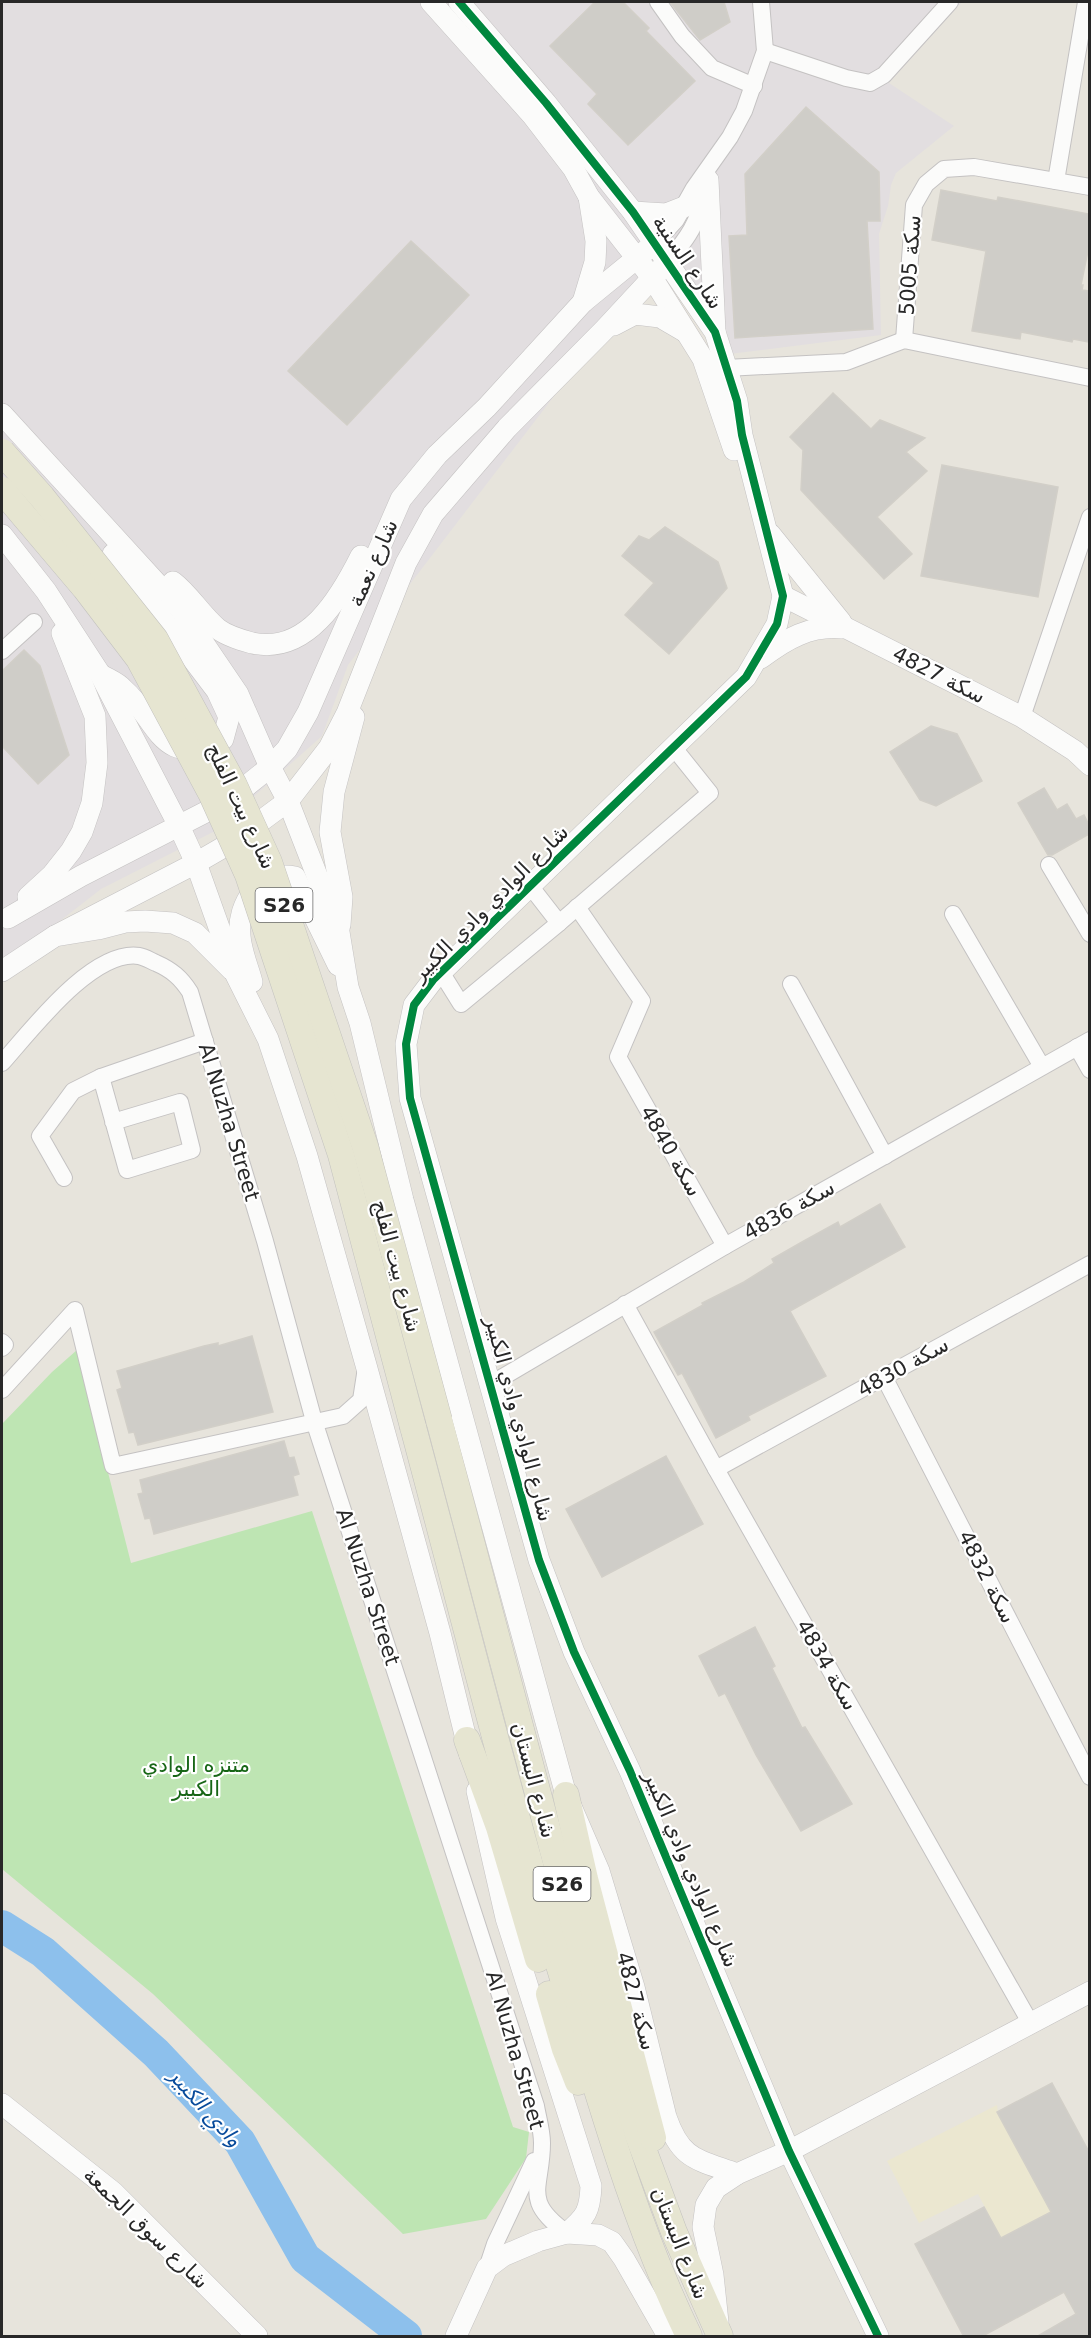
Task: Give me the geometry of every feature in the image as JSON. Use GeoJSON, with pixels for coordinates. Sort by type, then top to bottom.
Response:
{"type":"FeatureCollection","features":[{"type":"Feature","properties":{"kind":"main road","name":"شارع بيت الفلج"},"geometry":{"type":"LineString","coordinates":[[2,452],[42,497],[155,639],[234,785],[269,862],[365,1146],[439,1420]]}},
{"type":"Feature","properties":{"kind":"main road","name":"شارع بيت الفلج"},"geometry":{"type":"LineString","coordinates":[[2,490],[85,588],[139,659],[211,793],[248,875],[341,1155],[413,1426]]}},
{"type":"Feature","properties":{"kind":"main road","name":"شارع البستان"},"geometry":{"type":"LineString","coordinates":[[439,1420],[577,1941],[629,2111],[674,2232],[720,2336]]}},
{"type":"Feature","properties":{"kind":"main road","name":"شارع البستان"},"geometry":{"type":"LineString","coordinates":[[413,1426],[553,1950],[614,2145],[669,2296],[689,2337]]}},
{"type":"Feature","properties":{"kind":"main road"},"geometry":{"type":"LineString","coordinates":[[467,1740],[499,1827],[565,2049],[586,2101],[614,2145]]}},
{"type":"Feature","properties":{"kind":"main road"},"geometry":{"type":"LineString","coordinates":[[566,1796],[585,1879],[645,2100],[674,2232]]}},
{"type":"Feature","properties":{"kind":"street","name":"شارع السنية"},"geometry":{"type":"LineString","coordinates":[[431,2],[534,116],[573,168],[589,197],[646,251],[668,261],[715,332],[737,401],[742,435],[783,596]]}},
{"type":"Feature","properties":{"kind":"street","name":"شارع السنية"},"geometry":{"type":"LineString","coordinates":[[459,2],[546,103],[633,212],[653,279],[703,359],[783,596]]}},
{"type":"Feature","properties":{"kind":"street"},"geometry":{"type":"LineString","coordinates":[[658,2],[682,36],[712,68],[754,86]]}},
{"type":"Feature","properties":{"kind":"street","name":"شارع نعمة"},"geometry":{"type":"LineString","coordinates":[[5,920],[81,876],[229,800],[270,767],[287,749],[308,712],[401,499],[437,455],[487,407],[583,302],[646,251],[676,220],[713,159],[730,136],[754,86],[765,51],[761,2]]}},
{"type":"Feature","properties":{"kind":"street"},"geometry":{"type":"LineString","coordinates":[[765,51],[846,78],[870,83],[884,75],[950,2]]}},
{"type":"Feature","properties":{"kind":"street"},"geometry":{"type":"LineString","coordinates":[[1056,181],[1086,2]]}},
{"type":"Feature","properties":{"kind":"street","name":"شارع نعمة"},"geometry":{"type":"LineString","coordinates":[[2,971],[55,936],[234,841],[288,801],[329,748],[364,674],[406,563],[433,514],[507,428],[653,279],[687,240],[697,219],[713,159]]}},
{"type":"Feature","properties":{"kind":"street","name":"سكة 5005"},"geometry":{"type":"LineString","coordinates":[[904,340],[914,205],[926,184],[944,169],[974,166],[1089,187]]}},
{"type":"Feature","properties":{"kind":"street"},"geometry":{"type":"LineString","coordinates":[[708,180],[715,332]]}},
{"type":"Feature","properties":{"kind":"street"},"geometry":{"type":"LineString","coordinates":[[583,302],[595,262],[596,241],[589,197]]}},
{"type":"Feature","properties":{"kind":"street"},"geometry":{"type":"LineString","coordinates":[[633,212],[666,214],[684,207]]}},
{"type":"Feature","properties":{"kind":"street"},"geometry":{"type":"LineString","coordinates":[[605,329],[635,314],[660,317],[689,335]]}},
{"type":"Feature","properties":{"kind":"street","name":"سكة 5005"},"geometry":{"type":"LineString","coordinates":[[726,368],[846,362],[904,340],[1089,378]]}},
{"type":"Feature","properties":{"kind":"street"},"geometry":{"type":"LineString","coordinates":[[2,414],[181,610],[238,694],[270,767],[288,801],[339,932],[348,987]]}},
{"type":"Feature","properties":{"kind":"street"},"geometry":{"type":"LineString","coordinates":[[134,560],[176,583],[219,629],[240,640],[261,645],[282,644],[310,630],[343,592],[369,541],[401,499]]}},
{"type":"Feature","properties":{"kind":"street"},"geometry":{"type":"LineString","coordinates":[[85,507],[112,554],[217,691],[229,717],[223,739],[192,750],[166,743],[124,689],[100,674]]}},
{"type":"Feature","properties":{"kind":"street"},"geometry":{"type":"LineString","coordinates":[[1022,717],[1089,517]]}},
{"type":"Feature","properties":{"kind":"street"},"geometry":{"type":"LineString","coordinates":[[765,527],[847,629]]}},
{"type":"Feature","properties":{"kind":"street"},"geometry":{"type":"LineString","coordinates":[[2,535],[46,591],[100,674],[180,826],[196,863],[236,975],[268,1039]]}},
{"type":"Feature","properties":{"kind":"street"},"geometry":{"type":"LineString","coordinates":[[5,920],[52,875],[71,851],[82,832],[92,803],[97,763],[95,717],[46,591]]}},
{"type":"Feature","properties":{"kind":"street","name":"سكة 4827"},"geometry":{"type":"LineString","coordinates":[[783,596],[1022,717],[1075,751],[1089,765]]}},
{"type":"Feature","properties":{"kind":"street","name":"شارع الوادي وادي الكبير"},"geometry":{"type":"LineString","coordinates":[[783,596],[777,624],[746,677],[441,972],[414,1005],[406,1044],[410,1098],[539,1560],[570,1642],[630,1772],[789,2151],[878,2337]]}},
{"type":"Feature","properties":{"kind":"street"},"geometry":{"type":"LineString","coordinates":[[2,651],[34,622]]}},
{"type":"Feature","properties":{"kind":"street"},"geometry":{"type":"LineString","coordinates":[[756,662],[791,638],[808,630],[825,627],[847,629]]}},
{"type":"Feature","properties":{"kind":"street"},"geometry":{"type":"LineString","coordinates":[[339,932],[342,897],[330,832],[334,792],[364,674]]}},
{"type":"Feature","properties":{"kind":"street"},"geometry":{"type":"LineString","coordinates":[[441,972],[461,1004],[710,793],[674,748]]}},
{"type":"Feature","properties":{"kind":"street"},"geometry":{"type":"LineString","coordinates":[[1049,865],[1089,934]]}},
{"type":"Feature","properties":{"kind":"street"},"geometry":{"type":"LineString","coordinates":[[348,987],[295,877],[284,874],[262,882],[249,895],[240,917],[240,937],[268,1039],[307,1156],[440,1633],[467,1740],[485,1832],[506,1918],[591,2186],[590,2204],[584,2218],[567,2233]]}},
{"type":"Feature","properties":{"kind":"street"},"geometry":{"type":"LineString","coordinates":[[531,887],[559,923]]}},
{"type":"Feature","properties":{"kind":"street","name":"سكة 4840"},"geometry":{"type":"LineString","coordinates":[[577,907],[642,1001],[618,1057],[725,1246]]}},
{"type":"Feature","properties":{"kind":"street"},"geometry":{"type":"LineString","coordinates":[[953,914],[1041,1065]]}},
{"type":"Feature","properties":{"kind":"street"},"geometry":{"type":"LineString","coordinates":[[55,936],[98,929],[125,921],[173,923],[195,933],[236,975]]}},
{"type":"Feature","properties":{"kind":"street","name":"Al Nuzha Street"},"geometry":{"type":"LineString","coordinates":[[2,1063],[73,986],[98,967],[124,957],[140,956],[167,968],[182,979],[190,992],[265,1241],[314,1420],[536,2106],[542,2144],[536,2190],[541,2209],[549,2220],[567,2233]]}},
{"type":"Feature","properties":{"kind":"street"},"geometry":{"type":"LineString","coordinates":[[791,984],[885,1156]]}},
{"type":"Feature","properties":{"kind":"street","name":"سكة 4827"},"geometry":{"type":"LineString","coordinates":[[348,987],[360,1023],[406,1211],[566,1796],[599,1871],[634,1987],[673,2137],[682,2151],[694,2159],[737,2174]]}},
{"type":"Feature","properties":{"kind":"street"},"geometry":{"type":"LineString","coordinates":[[64,1178],[40,1136],[73,1091],[101,1077],[205,1041]]}},
{"type":"Feature","properties":{"kind":"street"},"geometry":{"type":"LineString","coordinates":[[1083,1043],[1089,1070]]}},
{"type":"Feature","properties":{"kind":"street","name":"سكة 4836"},"geometry":{"type":"LineString","coordinates":[[490,1383],[725,1246],[1083,1043]]}},
{"type":"Feature","properties":{"kind":"street"},"geometry":{"type":"LineString","coordinates":[[101,1077],[113,1122],[127,1170],[192,1150],[180,1102],[113,1122]]}},
{"type":"Feature","properties":{"kind":"street","name":"سكة 4830"},"geometry":{"type":"LineString","coordinates":[[716,1469],[1089,1264]]}},
{"type":"Feature","properties":{"kind":"street","name":"سكة 4834"},"geometry":{"type":"LineString","coordinates":[[625,1304],[1031,2024]]}},
{"type":"Feature","properties":{"kind":"street"},"geometry":{"type":"LineString","coordinates":[[2,1390],[75,1310],[113,1466],[314,1420],[343,1416],[361,1400],[366,1365]]}},
{"type":"Feature","properties":{"kind":"street"},"geometry":{"type":"LineString","coordinates":[[2,1342],[5,1345],[2,1348]]}},
{"type":"Feature","properties":{"kind":"street","name":"سكة 4832"},"geometry":{"type":"LineString","coordinates":[[884,1377],[1089,1777]]}},
{"type":"Feature","properties":{"kind":"street"},"geometry":{"type":"LineString","coordinates":[[720,2336],[713,2275],[703,2227],[706,2205],[716,2188],[737,2174],[789,2151],[1089,1992]]}},
{"type":"Feature","properties":{"kind":"street","name":"شارع سوق الجمعة"},"geometry":{"type":"LineString","coordinates":[[2,2104],[113,2192],[257,2337]]}},
{"type":"Feature","properties":{"kind":"street"},"geometry":{"type":"LineString","coordinates":[[456,2337],[487,2268],[495,2244],[542,2144]]}},
{"type":"Feature","properties":{"kind":"street"},"geometry":{"type":"LineString","coordinates":[[487,2268],[503,2256],[538,2241],[567,2233],[598,2235],[612,2242],[624,2259],[668,2337]]}},
{"type":"Feature","properties":{"kind":"shaded area"},"geometry":{"type":"Polygon","coordinates":[[[2,2],[962,2],[889,83],[954,126],[896,173],[891,185],[888,206],[879,234],[881,335],[729,354],[659,259],[348,665],[322,736],[215,831],[101,889],[2,966],[2,2]]]}},
{"type":"Feature","properties":{"kind":"shaded area"},"geometry":{"type":"Polygon","coordinates":[[[997,2105],[998,2112],[1051,2212],[1001,2238],[978,2194],[919,2223],[887,2161],[997,2105]]]}},
{"type":"Feature","properties":{"kind":"green space","name":"متنزه الوادي الكبير"},"geometry":{"type":"Polygon","coordinates":[[[77,1350],[131,1563],[312,1511],[513,2127],[529,2132],[526,2158],[486,2219],[403,2234],[153,1994],[2,1869],[2,1424],[52,1372],[77,1350]]]}},
{"type":"Feature","properties":{"kind":"building"},"geometry":{"type":"Polygon","coordinates":[[[595,2],[623,2],[649,28],[646,31],[695,81],[628,145],[588,104],[597,94],[550,46],[595,2]]]}},
{"type":"Feature","properties":{"kind":"building"},"geometry":{"type":"Polygon","coordinates":[[[670,2],[724,2],[730,22],[700,40],[670,2]]]}},
{"type":"Feature","properties":{"kind":"building"},"geometry":{"type":"Polygon","coordinates":[[[806,107],[879,172],[880,221],[867,221],[873,329],[735,338],[729,236],[747,235],[745,174],[806,107]]]}},
{"type":"Feature","properties":{"kind":"building"},"geometry":{"type":"Polygon","coordinates":[[[941,190],[997,201],[998,197],[1089,214],[1089,246],[1081,285],[1083,285],[1082,290],[1089,291],[1089,342],[1073,339],[1072,342],[1021,332],[1020,339],[972,331],[986,251],[932,240],[941,190]]]}},
{"type":"Feature","properties":{"kind":"building"},"geometry":{"type":"Polygon","coordinates":[[[411,241],[469,295],[347,425],[288,371],[411,241]]]}},
{"type":"Feature","properties":{"kind":"building"},"geometry":{"type":"Polygon","coordinates":[[[833,393],[871,429],[880,420],[925,438],[906,452],[927,471],[877,517],[912,554],[884,579],[801,490],[803,450],[790,437],[833,393]]]}},
{"type":"Feature","properties":{"kind":"building"},"geometry":{"type":"Polygon","coordinates":[[[942,465],[1058,487],[1038,597],[921,576],[942,465]]]}},
{"type":"Feature","properties":{"kind":"building"},"geometry":{"type":"Polygon","coordinates":[[[665,527],[718,562],[727,588],[669,654],[625,615],[654,583],[622,556],[639,536],[649,540],[665,527]]]}},
{"type":"Feature","properties":{"kind":"building"},"geometry":{"type":"Polygon","coordinates":[[[24,650],[40,666],[69,755],[38,784],[2,746],[2,671],[24,650]]]}},
{"type":"Feature","properties":{"kind":"building"},"geometry":{"type":"Polygon","coordinates":[[[931,726],[957,734],[982,781],[936,806],[920,800],[890,752],[931,726]]]}},
{"type":"Feature","properties":{"kind":"building"},"geometry":{"type":"Polygon","coordinates":[[[1044,788],[1057,810],[1067,804],[1076,819],[1084,815],[1089,825],[1089,834],[1052,855],[1048,855],[1018,803],[1044,788]]]}},
{"type":"Feature","properties":{"kind":"building"},"geometry":{"type":"Polygon","coordinates":[[[880,1204],[905,1247],[790,1311],[826,1376],[748,1416],[750,1420],[716,1438],[682,1373],[678,1375],[654,1332],[703,1305],[702,1303],[744,1282],[774,1263],[772,1259],[802,1242],[838,1222],[840,1227],[880,1204]]]}},
{"type":"Feature","properties":{"kind":"building"},"geometry":{"type":"Polygon","coordinates":[[[252,1336],[273,1412],[138,1445],[134,1432],[129,1433],[117,1390],[122,1388],[117,1371],[204,1346],[218,1343],[218,1346],[252,1336]]]}},
{"type":"Feature","properties":{"kind":"building"},"geometry":{"type":"Polygon","coordinates":[[[284,1441],[289,1458],[294,1457],[299,1474],[293,1476],[298,1495],[154,1534],[150,1518],[145,1519],[138,1494],[143,1493],[140,1480],[284,1441]]]}},
{"type":"Feature","properties":{"kind":"building"},"geometry":{"type":"Polygon","coordinates":[[[666,1456],[703,1524],[602,1577],[566,1509],[666,1456]]]}},
{"type":"Feature","properties":{"kind":"building"},"geometry":{"type":"Polygon","coordinates":[[[755,1627],[775,1666],[772,1668],[802,1728],[805,1727],[852,1804],[801,1831],[756,1755],[725,1693],[719,1696],[699,1656],[755,1627]]]}},
{"type":"Feature","properties":{"kind":"building"},"geometry":{"type":"Polygon","coordinates":[[[1052,2083],[1089,2152],[1089,2337],[1036,2337],[1076,2314],[1064,2292],[981,2337],[964,2337],[915,2244],[984,2207],[1001,2238],[1051,2212],[997,2112],[1052,2083]]]}},
{"type":"Feature","properties":{"kind":"waterway","name":"وادي الكبير"},"geometry":{"type":"LineString","coordinates":[[2,1926],[43,1952],[156,2053],[240,2142],[305,2258],[406,2336]]}},
{"type":"Feature","properties":{"kind":"cycle path"},"geometry":{"type":"LineString","coordinates":[[459,2],[546,103],[633,212],[715,332],[737,401],[742,435],[783,596],[777,624],[746,677],[433,980],[414,1005],[406,1044],[410,1098],[539,1560],[574,1652],[630,1771],[789,2151],[878,2336]]}}]}
